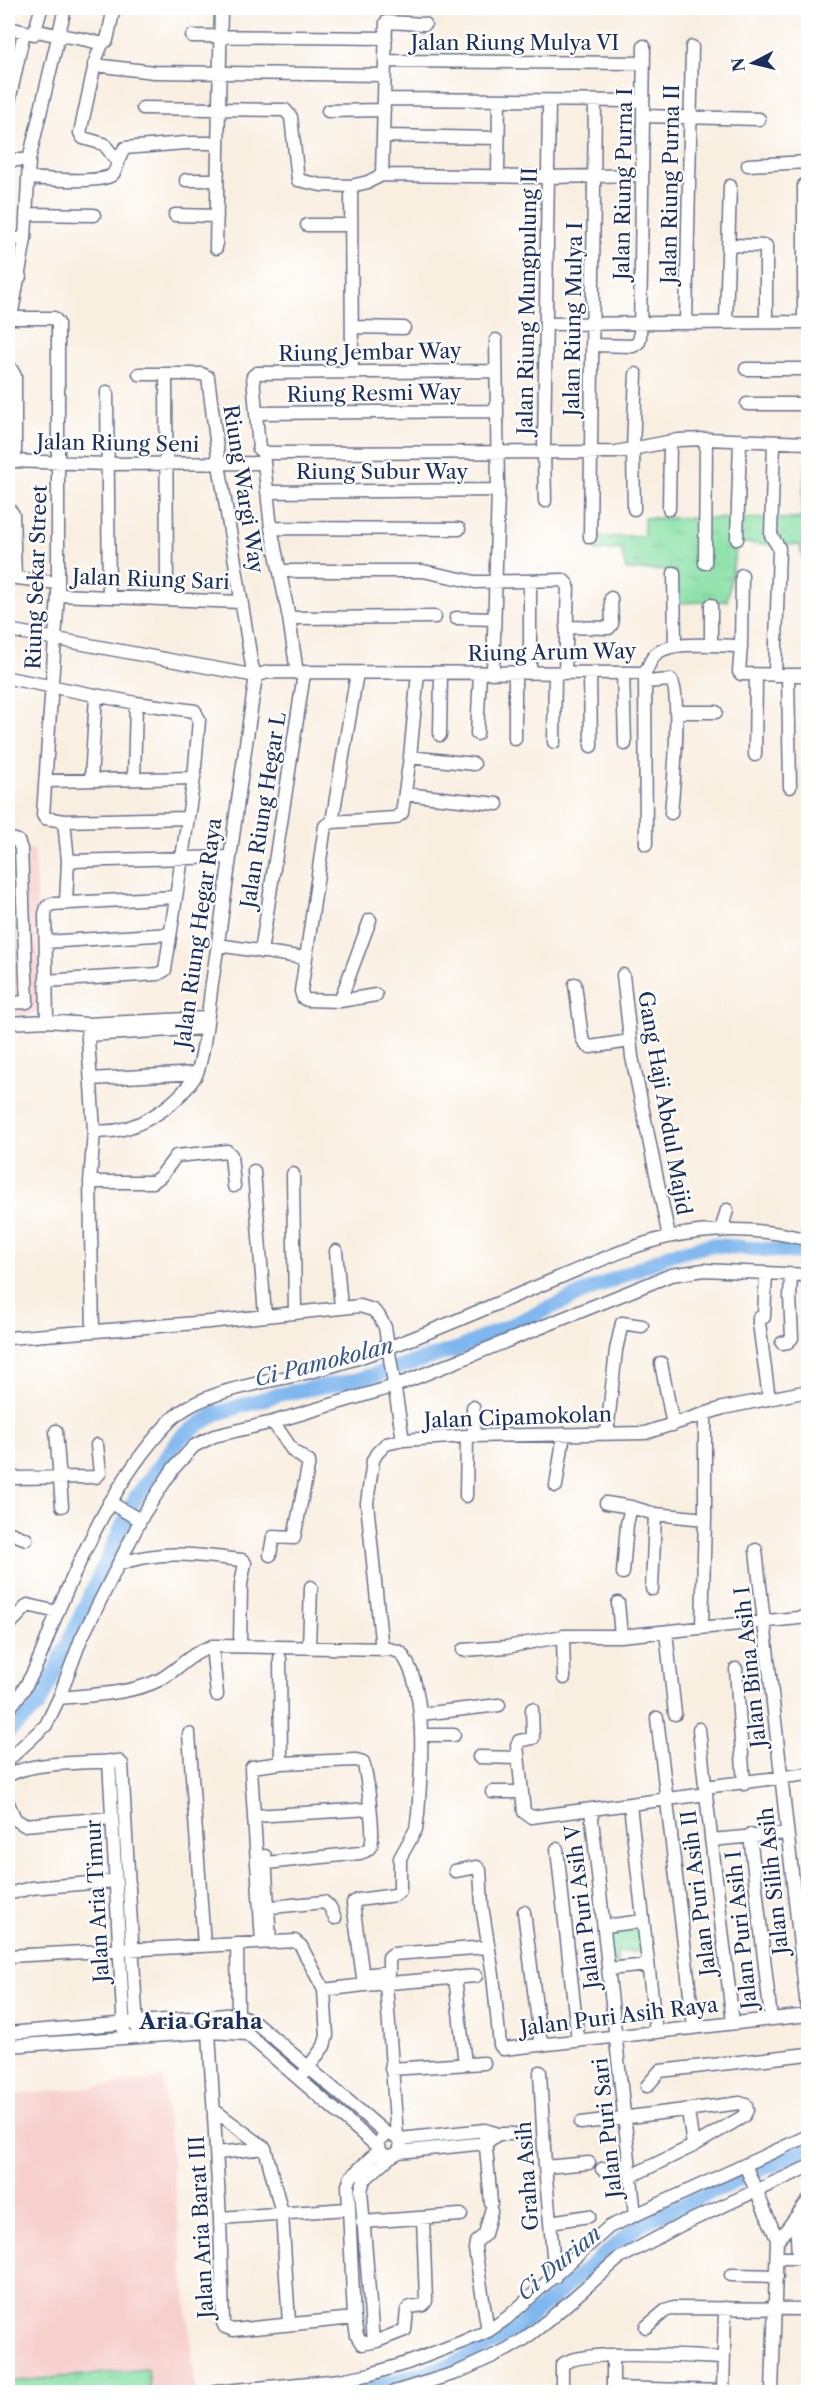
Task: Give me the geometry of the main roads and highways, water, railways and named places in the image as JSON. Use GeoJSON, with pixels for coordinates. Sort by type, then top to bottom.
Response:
{"type":"FeatureCollection","features":[{"type":"Feature","properties":{"kind":"waterway","name":"Ci Pamokolan"},"geometry":{"type":"LineString","coordinates":[[8,1732],[39,1705],[136,1497],[181,1437],[215,1414],[276,1395],[357,1380],[457,1349],[671,1254],[710,1245],[808,1253]]}},
{"type":"Feature","properties":{"kind":"waterway","name":"Ci Durian"},"geometry":{"type":"LineString","coordinates":[[333,2392],[388,2383],[452,2365],[511,2333],[642,2223],[808,2149]]}},
{"type":"Feature","properties":{"kind":"waterway"},"geometry":{"type":"LineString","coordinates":[[388,2383],[388,2392]]}},
{"type":"Feature","properties":{"kind":"district","name":"Aria Graha"},"geometry":{"type":"Point","coordinates":[201,2021]}}]}
